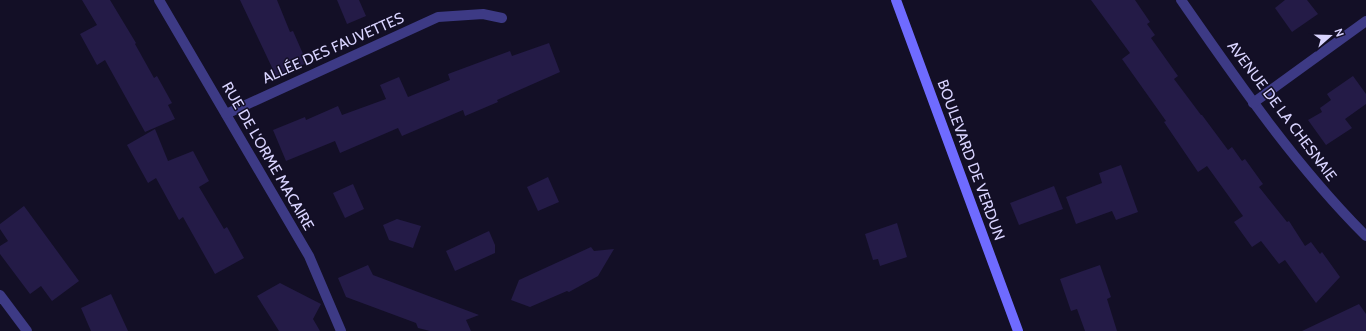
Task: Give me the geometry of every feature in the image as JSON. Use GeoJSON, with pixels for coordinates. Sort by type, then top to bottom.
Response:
{"type":"FeatureCollection","features":[{"type":"Feature","properties":{"kind":"main road","name":"BOULEVARD DE VERDUN"},"geometry":{"type":"LineString","coordinates":[[896,0],[1018,331]]}},
{"type":"Feature","properties":{"kind":"street","name":"RUE DE L'ORME MACAIRE"},"geometry":{"type":"LineString","coordinates":[[159,0],[309,256],[341,331]]}},
{"type":"Feature","properties":{"kind":"street","name":"AVENUE DE LA CHESNAIE"},"geometry":{"type":"LineString","coordinates":[[1181,0],[1253,103],[1336,205],[1366,236]]}},
{"type":"Feature","properties":{"kind":"street","name":"ALLÉE DES FAUVETTES"},"geometry":{"type":"LineString","coordinates":[[226,114],[438,17],[482,14],[502,18]]}},
{"type":"Feature","properties":{"kind":"street"},"geometry":{"type":"LineString","coordinates":[[1253,103],[1366,21]]}},
{"type":"Feature","properties":{"kind":"street"},"geometry":{"type":"LineString","coordinates":[[0,295],[27,331]]}},
{"type":"Feature","properties":{"kind":"building"},"geometry":{"type":"Polygon","coordinates":[[[82,0],[110,0],[136,43],[135,44],[154,78],[157,76],[172,103],[168,105],[175,119],[145,132],[105,60],[97,65],[80,34],[97,25],[82,0]]]}},
{"type":"Feature","properties":{"kind":"building"},"geometry":{"type":"Polygon","coordinates":[[[240,0],[277,0],[290,32],[293,31],[307,63],[276,76],[240,0]]]}},
{"type":"Feature","properties":{"kind":"building"},"geometry":{"type":"Polygon","coordinates":[[[337,0],[359,0],[366,16],[347,24],[337,0]]]}},
{"type":"Feature","properties":{"kind":"building"},"geometry":{"type":"Polygon","coordinates":[[[1091,0],[1135,0],[1150,22],[1147,24],[1155,35],[1151,38],[1178,76],[1174,79],[1228,150],[1232,147],[1242,161],[1245,159],[1263,184],[1259,187],[1287,222],[1289,221],[1305,246],[1311,242],[1320,254],[1322,252],[1340,277],[1316,303],[1285,260],[1279,264],[1261,241],[1252,247],[1234,222],[1243,216],[1207,166],[1198,172],[1164,122],[1166,121],[1122,59],[1130,53],[1091,0]]]}},
{"type":"Feature","properties":{"kind":"building"},"geometry":{"type":"Polygon","coordinates":[[[1285,0],[1307,0],[1318,14],[1292,32],[1275,8],[1285,0]]]}},
{"type":"Feature","properties":{"kind":"building"},"geometry":{"type":"Polygon","coordinates":[[[549,43],[560,72],[465,116],[463,110],[402,136],[398,128],[340,153],[335,141],[286,161],[273,130],[305,117],[306,120],[338,106],[342,115],[386,99],[380,85],[399,77],[408,97],[450,80],[448,74],[510,51],[512,56],[549,43]]]}},
{"type":"Feature","properties":{"kind":"building"},"geometry":{"type":"Polygon","coordinates":[[[1353,76],[1366,94],[1366,104],[1345,119],[1352,128],[1326,145],[1308,120],[1322,112],[1320,108],[1331,100],[1327,94],[1353,76]]]}},
{"type":"Feature","properties":{"kind":"building"},"geometry":{"type":"Polygon","coordinates":[[[155,129],[168,161],[193,151],[209,181],[199,187],[224,229],[227,227],[244,258],[215,274],[183,217],[179,220],[156,178],[148,183],[127,145],[155,129]]]}},
{"type":"Feature","properties":{"kind":"building"},"geometry":{"type":"Polygon","coordinates":[[[1121,165],[1138,212],[1116,220],[1112,211],[1076,224],[1066,197],[1102,183],[1099,173],[1121,165]]]}},
{"type":"Feature","properties":{"kind":"building"},"geometry":{"type":"Polygon","coordinates":[[[548,177],[559,202],[538,211],[527,187],[548,177]]]}},
{"type":"Feature","properties":{"kind":"building"},"geometry":{"type":"Polygon","coordinates":[[[353,184],[364,209],[345,218],[333,193],[353,184]]]}},
{"type":"Feature","properties":{"kind":"building"},"geometry":{"type":"Polygon","coordinates":[[[1054,186],[1063,209],[1019,225],[1010,203],[1054,186]]]}},
{"type":"Feature","properties":{"kind":"building"},"geometry":{"type":"Polygon","coordinates":[[[24,206],[79,281],[52,301],[41,286],[30,294],[0,254],[0,246],[8,241],[0,229],[0,224],[24,206]]]}},
{"type":"Feature","properties":{"kind":"building"},"geometry":{"type":"Polygon","coordinates":[[[397,219],[421,226],[413,248],[389,240],[383,225],[397,219]]]}},
{"type":"Feature","properties":{"kind":"building"},"geometry":{"type":"Polygon","coordinates":[[[897,223],[907,257],[880,266],[878,259],[873,260],[865,234],[897,223]]]}},
{"type":"Feature","properties":{"kind":"building"},"geometry":{"type":"Polygon","coordinates":[[[489,231],[495,245],[495,253],[455,271],[446,251],[489,231]]]}},
{"type":"Feature","properties":{"kind":"building"},"geometry":{"type":"Polygon","coordinates":[[[591,247],[594,251],[614,249],[598,276],[569,292],[567,291],[530,307],[511,300],[519,280],[591,247]]]}},
{"type":"Feature","properties":{"kind":"building"},"geometry":{"type":"Polygon","coordinates":[[[368,265],[373,275],[479,315],[466,320],[471,331],[430,331],[418,328],[416,323],[346,297],[338,278],[368,265]]]}},
{"type":"Feature","properties":{"kind":"building"},"geometry":{"type":"Polygon","coordinates":[[[1100,265],[1111,297],[1107,299],[1117,331],[1085,331],[1077,309],[1071,311],[1060,279],[1100,265]]]}},
{"type":"Feature","properties":{"kind":"building"},"geometry":{"type":"Polygon","coordinates":[[[280,283],[321,304],[313,319],[320,331],[279,331],[257,296],[280,283]]]}},
{"type":"Feature","properties":{"kind":"building"},"geometry":{"type":"Polygon","coordinates":[[[111,294],[128,331],[91,331],[81,308],[111,294]]]}},
{"type":"Feature","properties":{"kind":"building"},"geometry":{"type":"Polygon","coordinates":[[[1359,304],[1366,314],[1366,331],[1302,331],[1359,304]]]}}]}
